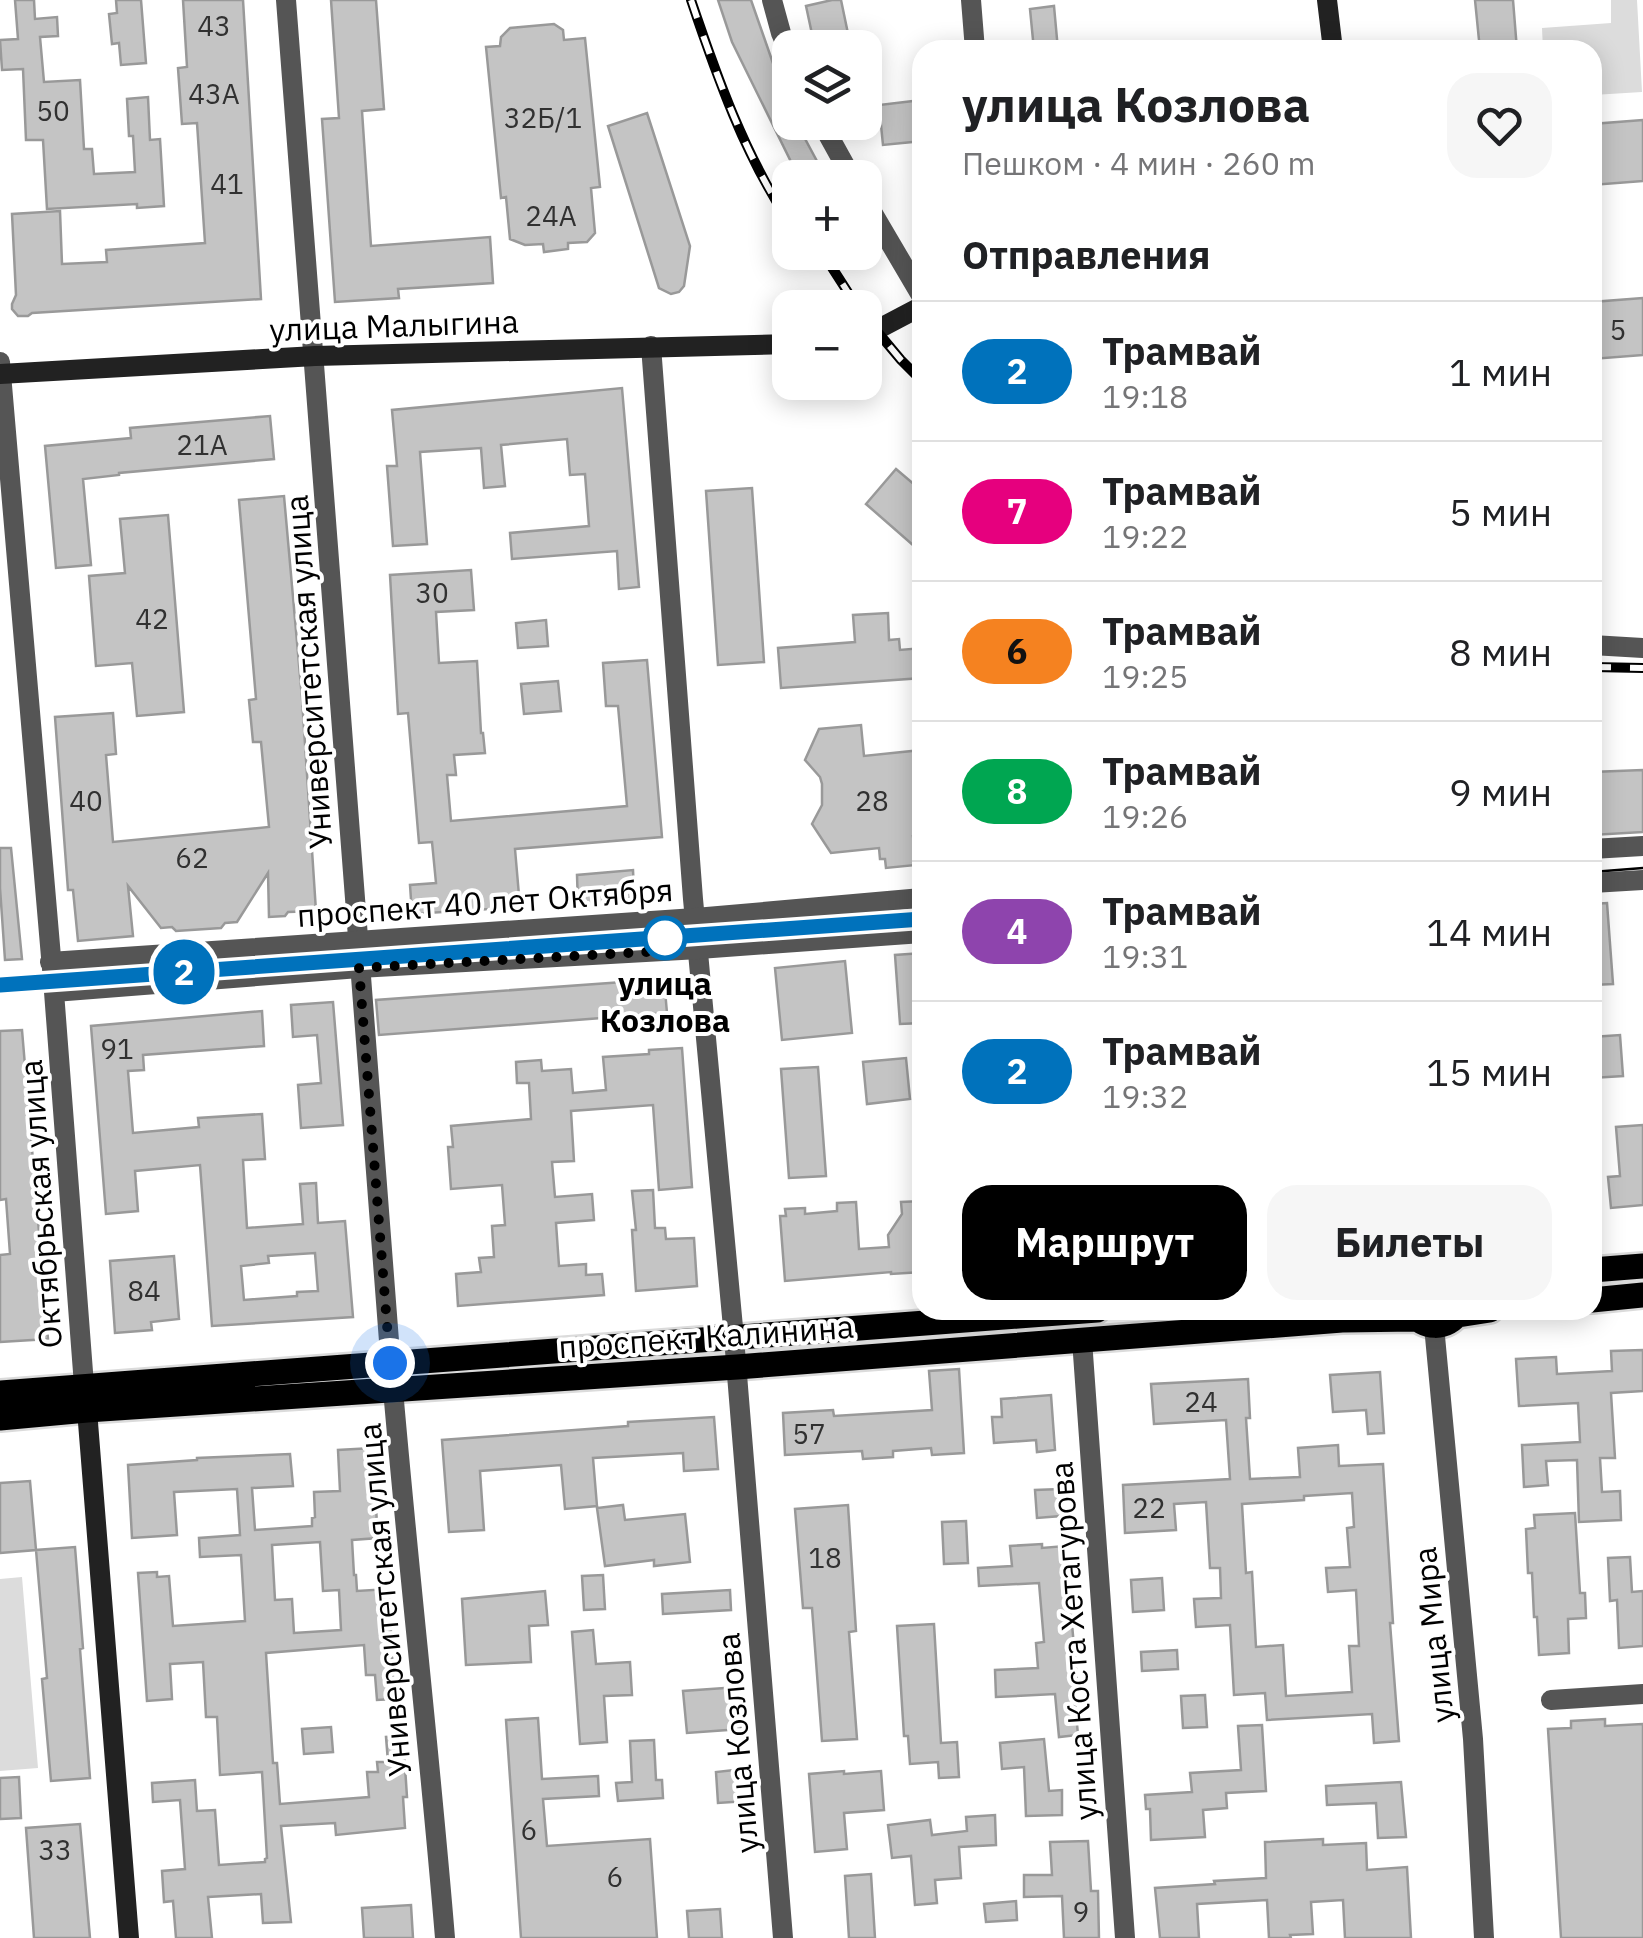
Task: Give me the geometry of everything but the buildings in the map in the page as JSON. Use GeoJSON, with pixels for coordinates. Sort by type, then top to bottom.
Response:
{"type":"FeatureCollection","features":[{"type":"Feature","properties":{"kind":"main road"},"geometry":{"type":"LineString","coordinates":[[1327,0],[1332,40]]}},
{"type":"Feature","properties":{"kind":"main road"},"geometry":{"type":"LineString","coordinates":[[882,327],[912,311]]}},
{"type":"Feature","properties":{"kind":"main road","name":"улица Малыгина"},"geometry":{"type":"LineString","coordinates":[[0,374],[316,356],[772,344]]}},
{"type":"Feature","properties":{"kind":"main road"},"geometry":{"type":"LineString","coordinates":[[1602,1269],[1643,1266]]}},
{"type":"Feature","properties":{"kind":"main road"},"geometry":{"type":"LineString","coordinates":[[1602,1299],[1643,1296]]}},
{"type":"Feature","properties":{"kind":"main road","name":"проспект Калинина"},"geometry":{"type":"LineString","coordinates":[[0,1418],[85,1397],[390,1363],[964,1320]]}},
{"type":"Feature","properties":{"kind":"main road","name":"проспект Калинина"},"geometry":{"type":"LineString","coordinates":[[0,1392],[85,1397],[394,1390],[1342,1320]]}},
{"type":"Feature","properties":{"kind":"main road","name":"проспект Калинина"},"geometry":{"type":"LineString","coordinates":[[1427,1320],[1443,1325],[1450,1320]]}},
{"type":"Feature","properties":{"kind":"main road","name":"Октябрьская улица"},"geometry":{"type":"LineString","coordinates":[[85,1397],[129,1938]]}},
{"type":"Feature","properties":{"kind":"street","name":"Университетская улица"},"geometry":{"type":"LineString","coordinates":[[286,0],[390,1363],[445,1938]]}},
{"type":"Feature","properties":{"kind":"street"},"geometry":{"type":"LineString","coordinates":[[772,0],[780,30]]}},
{"type":"Feature","properties":{"kind":"street"},"geometry":{"type":"LineString","coordinates":[[971,0],[974,40]]}},
{"type":"Feature","properties":{"kind":"street"},"geometry":{"type":"LineString","coordinates":[[882,229],[912,280]]}},
{"type":"Feature","properties":{"kind":"street","name":"улица Козлова"},"geometry":{"type":"LineString","coordinates":[[651,346],[695,918],[734,1338],[782,1938]]}},
{"type":"Feature","properties":{"kind":"street","name":"Октябрьская улица"},"geometry":{"type":"LineString","coordinates":[[0,362],[85,1397]]}},
{"type":"Feature","properties":{"kind":"street"},"geometry":{"type":"LineString","coordinates":[[1602,646],[1643,648]]}},
{"type":"Feature","properties":{"kind":"street"},"geometry":{"type":"LineString","coordinates":[[1602,848],[1643,846]]}},
{"type":"Feature","properties":{"kind":"street"},"geometry":{"type":"LineString","coordinates":[[1602,882],[1643,880]]}},
{"type":"Feature","properties":{"kind":"street","name":"проспект 40 лет Октября"},"geometry":{"type":"LineString","coordinates":[[50,962],[695,918],[912,899]]}},
{"type":"Feature","properties":{"kind":"street","name":"проспект 40 лет Октября"},"geometry":{"type":"LineString","coordinates":[[54,992],[359,968],[912,934]]}},
{"type":"Feature","properties":{"kind":"street","name":"улица Мира"},"geometry":{"type":"LineString","coordinates":[[1420,1320],[1474,1739],[1484,1938]]}},
{"type":"Feature","properties":{"kind":"street","name":"улица Коста Хетагурова"},"geometry":{"type":"LineString","coordinates":[[1082,1340],[1125,1938]]}},
{"type":"Feature","properties":{"kind":"street"},"geometry":{"type":"LineString","coordinates":[[1550,1700],[1643,1694]]}},
{"type":"Feature","properties":{"kind":"shaded area"},"geometry":{"type":"Polygon","coordinates":[[[1611,0],[1637,0],[1642,92],[1602,94],[1602,40],[1543,40],[1542,28],[1611,23],[1611,0]]]}},
{"type":"Feature","properties":{"kind":"shaded area"},"geometry":{"type":"Polygon","coordinates":[[[22,1577],[38,1768],[0,1771],[0,1579],[22,1577]]]}},
{"type":"Feature","properties":{"kind":"tram line"},"geometry":{"type":"LineString","coordinates":[[1602,871],[1643,868]]}},
{"type":"Feature","properties":{"kind":"tram line"},"geometry":{"type":"LineString","coordinates":[[0,985],[912,920]]}},
{"type":"Feature","properties":{"kind":"tram line","name":"2"},"geometry":{"type":"LineString","coordinates":[[0,985],[912,920]]}},
{"type":"Feature","properties":{"kind":"railway"},"geometry":{"type":"LineString","coordinates":[[691,0],[722,87],[772,193]]}},
{"type":"Feature","properties":{"kind":"railway"},"geometry":{"type":"LineString","coordinates":[[834,270],[846,290]]}},
{"type":"Feature","properties":{"kind":"railway"},"geometry":{"type":"LineString","coordinates":[[882,337],[912,371]]}},
{"type":"Feature","properties":{"kind":"railway"},"geometry":{"type":"LineString","coordinates":[[1602,667],[1643,668]]}},
{"type":"Feature","properties":{"kind":"place","name":"улица Козлова"},"geometry":{"type":"Point","coordinates":[665,938]}},
{"type":"Feature","properties":{"kind":"route"},"geometry":{"type":"LineString","coordinates":[[390,1363],[359,968],[680,950],[665,938]]}}]}
